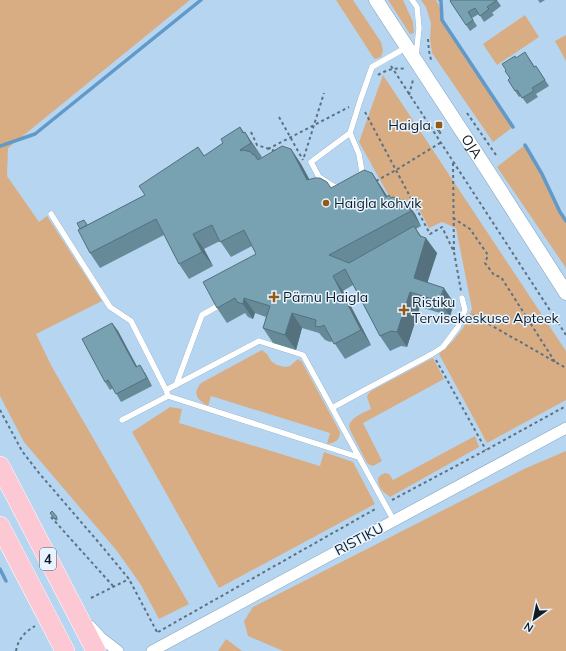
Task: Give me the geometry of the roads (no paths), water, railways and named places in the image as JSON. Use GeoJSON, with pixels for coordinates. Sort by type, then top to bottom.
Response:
{"type":"FeatureCollection","features":[{"type":"Feature","properties":{"kind":"highway","name":"4"},"geometry":{"type":"LineString","coordinates":[[0,466],[96,651]]}},
{"type":"Feature","properties":{"kind":"highway","name":"4"},"geometry":{"type":"LineString","coordinates":[[0,526],[65,651]]}},
{"type":"Feature","properties":{"kind":"street","name":"OJA"},"geometry":{"type":"LineString","coordinates":[[376,0],[408,47],[412,65],[484,165],[566,293]]}},
{"type":"Feature","properties":{"kind":"street","name":"RISTIKU"},"geometry":{"type":"LineString","coordinates":[[152,651],[566,428]]}},
{"type":"Feature","properties":{"kind":"street"},"geometry":{"type":"LineString","coordinates":[[74,610],[101,638],[118,651]]}},
{"type":"Feature","properties":{"kind":"lane"},"geometry":{"type":"LineString","coordinates":[[412,0],[417,7],[419,28],[412,65]]}},
{"type":"Feature","properties":{"kind":"lane"},"geometry":{"type":"LineString","coordinates":[[349,187],[336,187],[319,177],[311,162],[350,133],[372,67],[408,47]]}},
{"type":"Feature","properties":{"kind":"lane"},"geometry":{"type":"LineString","coordinates":[[350,133],[359,154],[360,180]]}},
{"type":"Feature","properties":{"kind":"lane"},"geometry":{"type":"LineString","coordinates":[[51,214],[110,307],[131,321],[168,396]]}},
{"type":"Feature","properties":{"kind":"lane"},"geometry":{"type":"LineString","coordinates":[[332,408],[432,354],[443,346],[458,327],[465,310],[462,298]]}},
{"type":"Feature","properties":{"kind":"lane"},"geometry":{"type":"LineString","coordinates":[[176,385],[202,315],[218,306]]}},
{"type":"Feature","properties":{"kind":"lane"},"geometry":{"type":"LineString","coordinates":[[166,390],[259,341],[303,355],[394,521]]}},
{"type":"Feature","properties":{"kind":"lane"},"geometry":{"type":"LineString","coordinates":[[122,420],[168,396],[358,457]]}},
{"type":"Feature","properties":{"kind":"waterway"},"geometry":{"type":"LineString","coordinates":[[0,146],[35,134],[201,0]]}},
{"type":"Feature","properties":{"kind":"waterway"},"geometry":{"type":"LineString","coordinates":[[440,0],[442,20],[513,127]]}},
{"type":"Feature","properties":{"kind":"waterway"},"geometry":{"type":"LineString","coordinates":[[525,145],[566,221]]}},
{"type":"Feature","properties":{"kind":"waterway"},"geometry":{"type":"LineString","coordinates":[[0,569],[6,581]]}},
{"type":"Feature","properties":{"kind":"place","name":"Haigla"},"geometry":{"type":"Point","coordinates":[439,125]}},
{"type":"Feature","properties":{"kind":"place","name":"Haigla kohvik"},"geometry":{"type":"Point","coordinates":[326,203]}},
{"type":"Feature","properties":{"kind":"place","name":"Pärnu Haigla"},"geometry":{"type":"Point","coordinates":[274,297]}},
{"type":"Feature","properties":{"kind":"place","name":"Ristiku Tervisekeskuse Apteek"},"geometry":{"type":"Point","coordinates":[404,310]}}]}
